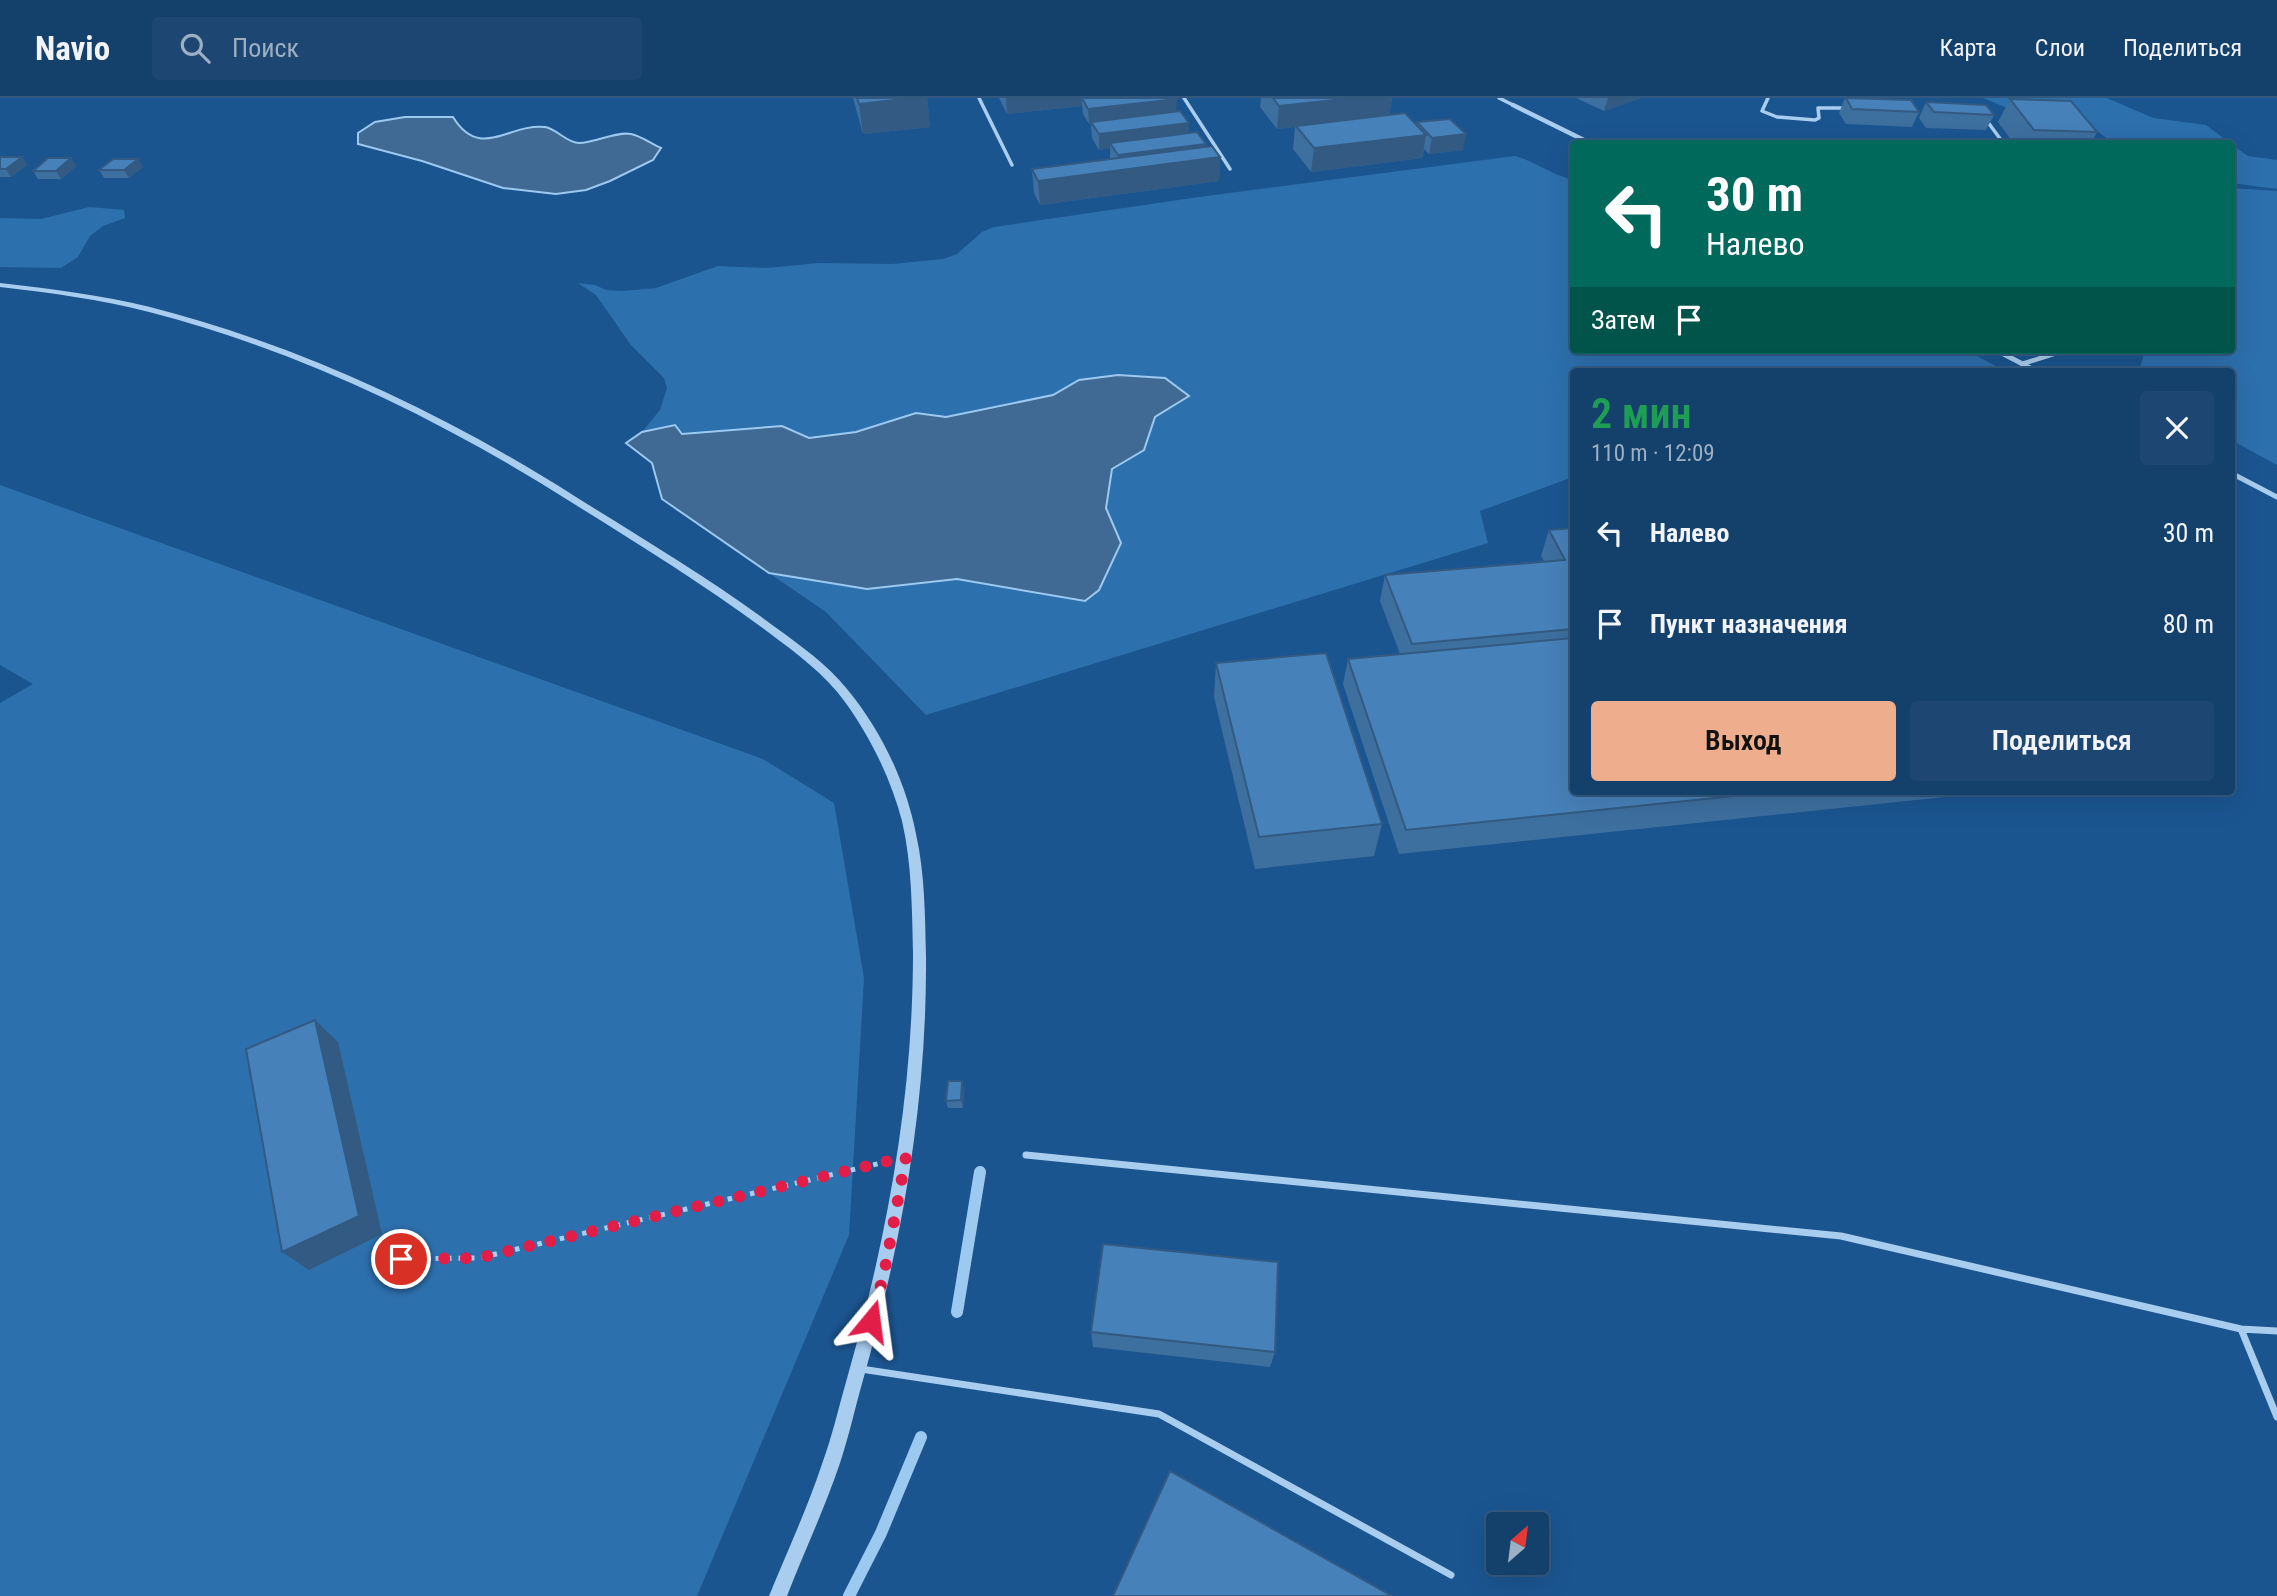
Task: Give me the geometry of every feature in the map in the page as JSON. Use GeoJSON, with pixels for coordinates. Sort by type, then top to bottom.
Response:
{"type":"FeatureCollection","features":[{"type":"Feature","properties":{"kind":"street"},"geometry":{"type":"LineString","coordinates":[[1513,105],[1584,140]]}},
{"type":"Feature","properties":{"kind":"street"},"geometry":{"type":"LineString","coordinates":[[0,285],[113,299],[224,332],[323,367],[389,394],[447,423],[741,606],[807,656],[848,697],[885,757],[906,819],[918,890],[921,1011],[906,1157],[884,1274],[829,1469],[778,1596]]}},
{"type":"Feature","properties":{"kind":"street"},"geometry":{"type":"LineString","coordinates":[[2003,354],[2030,368]]}},
{"type":"Feature","properties":{"kind":"street"},"geometry":{"type":"LineString","coordinates":[[2235,475],[2277,497]]}},
{"type":"Feature","properties":{"kind":"lane"},"geometry":{"type":"LineString","coordinates":[[979,98],[1012,165]]}},
{"type":"Feature","properties":{"kind":"lane"},"geometry":{"type":"LineString","coordinates":[[1184,98],[1230,169]]}},
{"type":"Feature","properties":{"kind":"lane"},"geometry":{"type":"LineString","coordinates":[[1499,98],[1513,105]]}},
{"type":"Feature","properties":{"kind":"lane"},"geometry":{"type":"LineString","coordinates":[[1768,98],[1762,111],[1777,117],[1815,120],[1819,118],[1818,108],[1849,109]]}},
{"type":"Feature","properties":{"kind":"lane"},"geometry":{"type":"LineString","coordinates":[[1980,117],[1987,120],[2001,140]]}},
{"type":"Feature","properties":{"kind":"lane"},"geometry":{"type":"LineString","coordinates":[[2022,364],[2053,354]]}},
{"type":"Feature","properties":{"kind":"lane"},"geometry":{"type":"LineString","coordinates":[[1026,1155],[1841,1236],[2241,1329],[2277,1331]]}},
{"type":"Feature","properties":{"kind":"lane"},"geometry":{"type":"LineString","coordinates":[[2241,1329],[2277,1418]]}},
{"type":"Feature","properties":{"kind":"lane"},"geometry":{"type":"LineString","coordinates":[[858,1369],[1159,1414],[1451,1576]]}},
{"type":"Feature","properties":{"kind":"path"},"geometry":{"type":"LineString","coordinates":[[401,1259],[479,1258],[906,1157]]}},
{"type":"Feature","properties":{"kind":"shaded area"},"geometry":{"type":"Polygon","coordinates":[[[1983,98],[2107,98],[2153,118],[2206,125],[2226,140],[2109,140],[2087,123],[2012,110],[1983,98]]]}},
{"type":"Feature","properties":{"kind":"shaded area"},"geometry":{"type":"Polygon","coordinates":[[[405,117],[453,117],[463,130],[474,137],[496,137],[532,127],[545,127],[579,143],[631,134],[661,148],[653,160],[586,190],[556,194],[503,188],[422,161],[358,144],[358,133],[375,122],[405,117]]]}},
{"type":"Feature","properties":{"kind":"shaded area"},"geometry":{"type":"Polygon","coordinates":[[[2235,147],[2248,156],[2277,160],[2277,189],[2235,184],[2235,147]]]}},
{"type":"Feature","properties":{"kind":"shaded area"},"geometry":{"type":"Polygon","coordinates":[[[1515,156],[1570,179],[1570,354],[1973,354],[1999,368],[1570,368],[1570,478],[1480,511],[1488,543],[926,715],[826,612],[769,573],[867,589],[957,579],[1085,601],[1121,544],[1106,508],[1112,469],[1144,450],[1155,417],[1189,396],[1079,380],[1053,395],[946,417],[916,413],[856,432],[809,438],[782,426],[682,434],[675,425],[642,432],[660,410],[667,388],[664,378],[631,345],[596,295],[578,283],[622,291],[656,288],[718,266],[767,268],[819,263],[892,264],[943,259],[957,254],[982,232],[994,227],[1515,156]]]}},
{"type":"Feature","properties":{"kind":"shaded area"},"geometry":{"type":"Polygon","coordinates":[[[2235,188],[2277,191],[2277,465],[2235,442],[2235,368],[2140,368],[2144,354],[2235,354],[2235,188]]]}},
{"type":"Feature","properties":{"kind":"shaded area"},"geometry":{"type":"Polygon","coordinates":[[[89,207],[124,210],[125,218],[103,226],[90,236],[78,257],[61,268],[0,267],[0,218],[41,219],[89,207]]]}},
{"type":"Feature","properties":{"kind":"shaded area"},"geometry":{"type":"Polygon","coordinates":[[[1118,375],[1165,378],[1189,396],[1155,417],[1144,450],[1112,469],[1106,508],[1121,543],[1099,590],[1085,601],[957,579],[867,589],[769,573],[662,499],[652,463],[626,443],[642,432],[675,425],[682,434],[782,426],[809,438],[856,432],[916,413],[946,417],[1053,395],[1079,380],[1118,375]]]}},
{"type":"Feature","properties":{"kind":"shaded area"},"geometry":{"type":"Polygon","coordinates":[[[0,485],[763,759],[834,803],[864,978],[849,1235],[697,1596],[0,1596],[0,703],[33,684],[0,665],[0,485]]]}},
{"type":"Feature","properties":{"kind":"building"},"geometry":{"type":"Polygon","coordinates":[[[857,98],[913,98],[859,104],[857,98]]]}},
{"type":"Feature","properties":{"kind":"building"},"geometry":{"type":"Polygon","coordinates":[[[1082,98],[1176,98],[1177,99],[1088,109],[1082,98]]]}},
{"type":"Feature","properties":{"kind":"building"},"geometry":{"type":"Polygon","coordinates":[[[1273,98],[1353,98],[1279,106],[1273,98]]]}},
{"type":"Feature","properties":{"kind":"building"},"geometry":{"type":"Polygon","coordinates":[[[1846,98],[1911,100],[1919,112],[1852,109],[1846,98]]]}},
{"type":"Feature","properties":{"kind":"building"},"geometry":{"type":"Polygon","coordinates":[[[2010,99],[2071,101],[2097,132],[2034,130],[2010,99]]]}},
{"type":"Feature","properties":{"kind":"building"},"geometry":{"type":"Polygon","coordinates":[[[1926,102],[1986,105],[1994,115],[1934,112],[1926,102]]]}},
{"type":"Feature","properties":{"kind":"building"},"geometry":{"type":"Polygon","coordinates":[[[1180,111],[1189,123],[1099,134],[1091,122],[1180,111]]]}},
{"type":"Feature","properties":{"kind":"building"},"geometry":{"type":"Polygon","coordinates":[[[1405,113],[1426,135],[1314,148],[1296,126],[1405,113]]]}},
{"type":"Feature","properties":{"kind":"building"},"geometry":{"type":"Polygon","coordinates":[[[1450,119],[1466,134],[1432,138],[1417,122],[1450,119]]]}},
{"type":"Feature","properties":{"kind":"building"},"geometry":{"type":"Polygon","coordinates":[[[1197,132],[1206,144],[1118,155],[1110,143],[1197,132]]]}},
{"type":"Feature","properties":{"kind":"building"},"geometry":{"type":"Polygon","coordinates":[[[1212,146],[1220,157],[1038,181],[1032,169],[1212,146]]]}},
{"type":"Feature","properties":{"kind":"building"},"geometry":{"type":"Polygon","coordinates":[[[0,157],[22,157],[6,169],[0,169],[0,157]]]}},
{"type":"Feature","properties":{"kind":"building"},"geometry":{"type":"Polygon","coordinates":[[[48,158],[71,158],[56,171],[33,171],[48,158]]]}},
{"type":"Feature","properties":{"kind":"building"},"geometry":{"type":"Polygon","coordinates":[[[113,159],[138,159],[124,170],[99,170],[113,159]]]}},
{"type":"Feature","properties":{"kind":"building"},"geometry":{"type":"Polygon","coordinates":[[[1570,528],[1570,629],[1412,644],[1385,575],[1565,560],[1549,530],[1570,528]]]}},
{"type":"Feature","properties":{"kind":"building"},"geometry":{"type":"Polygon","coordinates":[[[1570,638],[1570,795],[1744,795],[1406,830],[1348,659],[1570,638]]]}},
{"type":"Feature","properties":{"kind":"building"},"geometry":{"type":"Polygon","coordinates":[[[1326,653],[1382,824],[1259,837],[1216,663],[1326,653]]]}},
{"type":"Feature","properties":{"kind":"building"},"geometry":{"type":"Polygon","coordinates":[[[315,1020],[359,1216],[282,1252],[246,1049],[315,1020]]]}},
{"type":"Feature","properties":{"kind":"building"},"geometry":{"type":"Polygon","coordinates":[[[948,1081],[962,1081],[961,1100],[946,1101],[948,1081]]]}},
{"type":"Feature","properties":{"kind":"building"},"geometry":{"type":"Polygon","coordinates":[[[1103,1244],[1278,1262],[1275,1352],[1091,1332],[1103,1244]]]}},
{"type":"Feature","properties":{"kind":"building"},"geometry":{"type":"Polygon","coordinates":[[[1170,1471],[1392,1596],[1113,1596],[1170,1471]]]}},
{"type":"Feature","properties":{"kind":"waterway"},"geometry":{"type":"LineString","coordinates":[[957,1312],[980,1172]]}},
{"type":"Feature","properties":{"kind":"waterway"},"geometry":{"type":"LineString","coordinates":[[849,1596],[881,1533],[921,1437]]}},
{"type":"Feature","properties":{"kind":"route"},"geometry":{"type":"LineString","coordinates":[[401,1259],[479,1258],[906,1157],[884,1274],[871,1321]]}}]}
